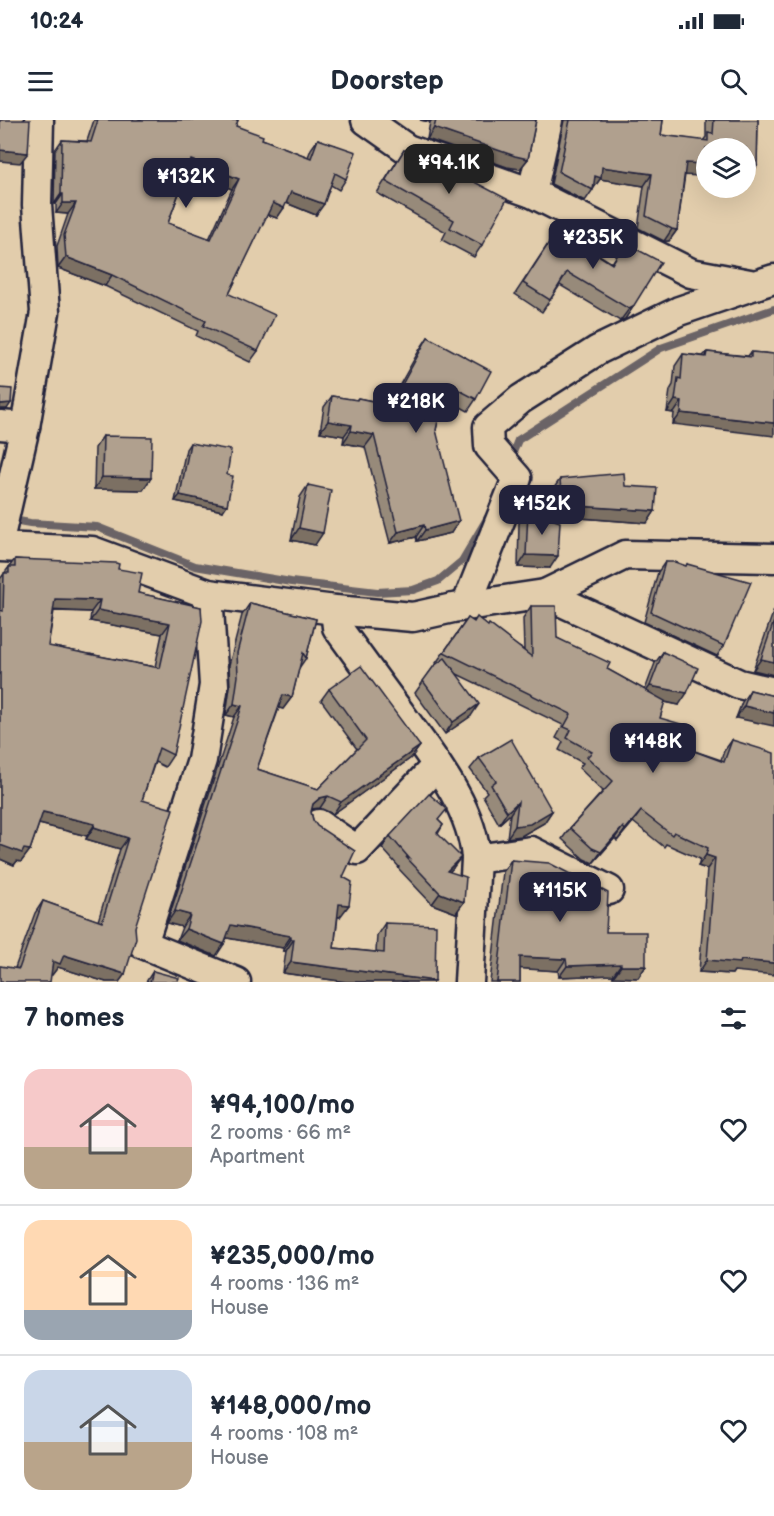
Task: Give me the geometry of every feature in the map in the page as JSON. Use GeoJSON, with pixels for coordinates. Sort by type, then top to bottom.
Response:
{"type":"FeatureCollection","features":[{"type":"Feature","properties":{"kind":"street"},"geometry":{"type":"LineString","coordinates":[[0,536],[6,507],[12,426],[45,312],[37,205],[39,120]]}},
{"type":"Feature","properties":{"kind":"street"},"geometry":{"type":"LineString","coordinates":[[366,120],[407,149],[532,193],[691,273],[764,282]]}},
{"type":"Feature","properties":{"kind":"street"},"geometry":{"type":"LineString","coordinates":[[532,193],[548,120]]}},
{"type":"Feature","properties":{"kind":"street"},"geometry":{"type":"LineString","coordinates":[[466,606],[518,478],[489,446],[488,427],[521,399],[598,350],[679,311],[764,282]]}},
{"type":"Feature","properties":{"kind":"street"},"geometry":{"type":"LineString","coordinates":[[0,547],[92,551],[208,594],[413,617],[544,594],[625,555],[774,558]]}},
{"type":"Feature","properties":{"kind":"street"},"geometry":{"type":"LineString","coordinates":[[208,594],[214,685],[202,760],[143,944],[236,982]]}},
{"type":"Feature","properties":{"kind":"street"},"geometry":{"type":"LineString","coordinates":[[544,594],[739,684],[774,692]]}},
{"type":"Feature","properties":{"kind":"street"},"geometry":{"type":"LineString","coordinates":[[335,610],[337,627],[437,765],[463,811],[475,843],[469,982]]}},
{"type":"Feature","properties":{"kind":"street"},"geometry":{"type":"LineString","coordinates":[[319,824],[357,850],[437,765]]}},
{"type":"Feature","properties":{"kind":"street"},"geometry":{"type":"LineString","coordinates":[[476,859],[531,851],[609,890]]}},
{"type":"Feature","properties":{"kind":"building"},"geometry":{"type":"Polygon","coordinates":[[[0,120],[30,120],[28,153],[0,150],[0,120]]]}},
{"type":"Feature","properties":{"kind":"building"},"geometry":{"type":"Polygon","coordinates":[[[98,120],[238,120],[236,126],[311,158],[318,139],[356,152],[346,179],[335,173],[324,204],[291,192],[284,208],[273,203],[229,294],[275,315],[258,351],[203,326],[206,321],[112,275],[66,257],[64,235],[76,203],[63,203],[63,194],[61,194],[62,140],[91,142],[98,120]],[[191,160],[168,223],[211,239],[239,179],[191,160]]]}},
{"type":"Feature","properties":{"kind":"building"},"geometry":{"type":"Polygon","coordinates":[[[436,120],[536,120],[528,159],[434,128],[436,120]]]}},
{"type":"Feature","properties":{"kind":"building"},"geometry":{"type":"Polygon","coordinates":[[[570,120],[663,120],[661,135],[696,139],[696,164],[686,163],[677,230],[646,216],[652,174],[602,167],[601,178],[595,176],[593,190],[559,172],[570,120]]]}},
{"type":"Feature","properties":{"kind":"building"},"geometry":{"type":"Polygon","coordinates":[[[714,120],[758,120],[757,166],[756,138],[708,138],[708,133],[713,134],[714,120]]]}},
{"type":"Feature","properties":{"kind":"building"},"geometry":{"type":"Polygon","coordinates":[[[404,150],[428,162],[428,159],[440,164],[507,199],[482,245],[450,228],[454,220],[385,181],[404,150]]]}},
{"type":"Feature","properties":{"kind":"building"},"geometry":{"type":"Polygon","coordinates":[[[558,229],[612,264],[625,243],[661,262],[633,307],[629,309],[567,272],[550,300],[523,283],[558,229]]]}},
{"type":"Feature","properties":{"kind":"building"},"geometry":{"type":"Polygon","coordinates":[[[428,337],[491,371],[476,399],[455,388],[439,416],[436,430],[459,521],[425,530],[424,525],[398,532],[374,435],[351,431],[352,425],[328,421],[332,396],[357,400],[358,398],[391,405],[428,337]]]}},
{"type":"Feature","properties":{"kind":"building"},"geometry":{"type":"Polygon","coordinates":[[[707,352],[751,357],[751,352],[774,354],[774,423],[681,413],[682,401],[675,400],[678,378],[681,379],[683,354],[706,357],[707,352]]]}},
{"type":"Feature","properties":{"kind":"building"},"geometry":{"type":"Polygon","coordinates":[[[0,388],[12,389],[11,403],[0,404],[0,388]]]}},
{"type":"Feature","properties":{"kind":"building"},"geometry":{"type":"Polygon","coordinates":[[[103,436],[152,437],[151,478],[102,477],[103,436]]]}},
{"type":"Feature","properties":{"kind":"building"},"geometry":{"type":"Polygon","coordinates":[[[190,443],[231,450],[227,475],[233,476],[227,505],[180,495],[190,443]]]}},
{"type":"Feature","properties":{"kind":"building"},"geometry":{"type":"Polygon","coordinates":[[[624,473],[625,486],[657,488],[655,511],[562,505],[560,479],[624,473]]]}},
{"type":"Feature","properties":{"kind":"building"},"geometry":{"type":"Polygon","coordinates":[[[308,485],[331,490],[323,533],[299,528],[308,485]]]}},
{"type":"Feature","properties":{"kind":"building"},"geometry":{"type":"Polygon","coordinates":[[[528,511],[560,522],[558,556],[526,555],[528,511]]]}},
{"type":"Feature","properties":{"kind":"building"},"geometry":{"type":"Polygon","coordinates":[[[15,559],[116,563],[119,564],[118,569],[142,573],[138,593],[201,607],[202,621],[173,755],[159,748],[142,800],[173,809],[135,927],[136,938],[125,974],[64,955],[60,964],[53,961],[50,982],[0,982],[0,966],[19,969],[43,901],[102,922],[128,838],[94,827],[95,824],[43,812],[30,850],[24,849],[22,853],[0,845],[0,610],[3,611],[4,573],[9,573],[9,567],[15,567],[15,559]],[[55,599],[48,646],[160,668],[170,623],[98,610],[100,600],[55,599]]]}},
{"type":"Feature","properties":{"kind":"building"},"geometry":{"type":"Polygon","coordinates":[[[665,562],[675,562],[686,566],[687,564],[751,582],[724,646],[651,612],[665,562]]]}},
{"type":"Feature","properties":{"kind":"building"},"geometry":{"type":"Polygon","coordinates":[[[250,603],[316,619],[306,658],[303,653],[292,697],[283,695],[257,769],[318,789],[366,740],[329,689],[361,666],[420,746],[341,802],[328,796],[320,798],[313,804],[311,812],[317,826],[355,851],[343,877],[352,882],[349,905],[339,904],[334,948],[384,953],[385,923],[436,925],[435,981],[291,962],[294,939],[291,939],[291,936],[231,925],[224,944],[186,929],[190,915],[175,911],[242,706],[234,704],[238,676],[237,653],[250,603]]]}},
{"type":"Feature","properties":{"kind":"building"},"geometry":{"type":"Polygon","coordinates":[[[531,606],[556,606],[557,638],[610,663],[607,669],[665,701],[660,718],[691,727],[683,747],[724,762],[732,740],[774,753],[774,963],[707,960],[715,858],[706,855],[708,848],[674,832],[672,835],[641,811],[625,830],[623,827],[601,852],[592,848],[570,828],[613,781],[587,757],[592,752],[567,738],[571,730],[564,727],[571,714],[444,652],[468,618],[474,622],[477,617],[532,657],[531,606]]]}},
{"type":"Feature","properties":{"kind":"building"},"geometry":{"type":"Polygon","coordinates":[[[774,621],[774,662],[761,659],[774,621]]]}},
{"type":"Feature","properties":{"kind":"building"},"geometry":{"type":"Polygon","coordinates":[[[663,652],[698,668],[687,693],[650,686],[663,652]]]}},
{"type":"Feature","properties":{"kind":"building"},"geometry":{"type":"Polygon","coordinates":[[[445,658],[479,704],[453,722],[423,681],[434,666],[445,658]]]}},
{"type":"Feature","properties":{"kind":"building"},"geometry":{"type":"Polygon","coordinates":[[[750,690],[774,696],[774,713],[744,706],[750,690]]]}},
{"type":"Feature","properties":{"kind":"building"},"geometry":{"type":"Polygon","coordinates":[[[511,739],[552,811],[530,824],[515,826],[518,802],[507,812],[491,785],[496,781],[479,758],[511,739]]]}},
{"type":"Feature","properties":{"kind":"building"},"geometry":{"type":"Polygon","coordinates":[[[429,794],[447,809],[438,820],[443,825],[437,833],[461,857],[447,871],[466,877],[464,902],[440,893],[406,857],[409,858],[390,836],[429,794]]]}},
{"type":"Feature","properties":{"kind":"building"},"geometry":{"type":"Polygon","coordinates":[[[511,860],[549,863],[578,878],[574,882],[589,883],[608,893],[606,932],[646,932],[646,966],[621,966],[621,964],[567,966],[566,959],[520,957],[520,982],[497,982],[511,860]]]}},
{"type":"Feature","properties":{"kind":"building"},"geometry":{"type":"Polygon","coordinates":[[[153,971],[179,978],[177,982],[150,982],[153,971]]]}},
{"type":"Feature","properties":{"kind":"waterway"},"geometry":{"type":"LineString","coordinates":[[510,460],[518,440],[661,348],[774,309]]}},
{"type":"Feature","properties":{"kind":"waterway"},"geometry":{"type":"LineString","coordinates":[[7,519],[30,523],[97,527],[195,566],[291,582],[377,592],[413,590],[438,581],[462,561],[488,517]]}}]}
